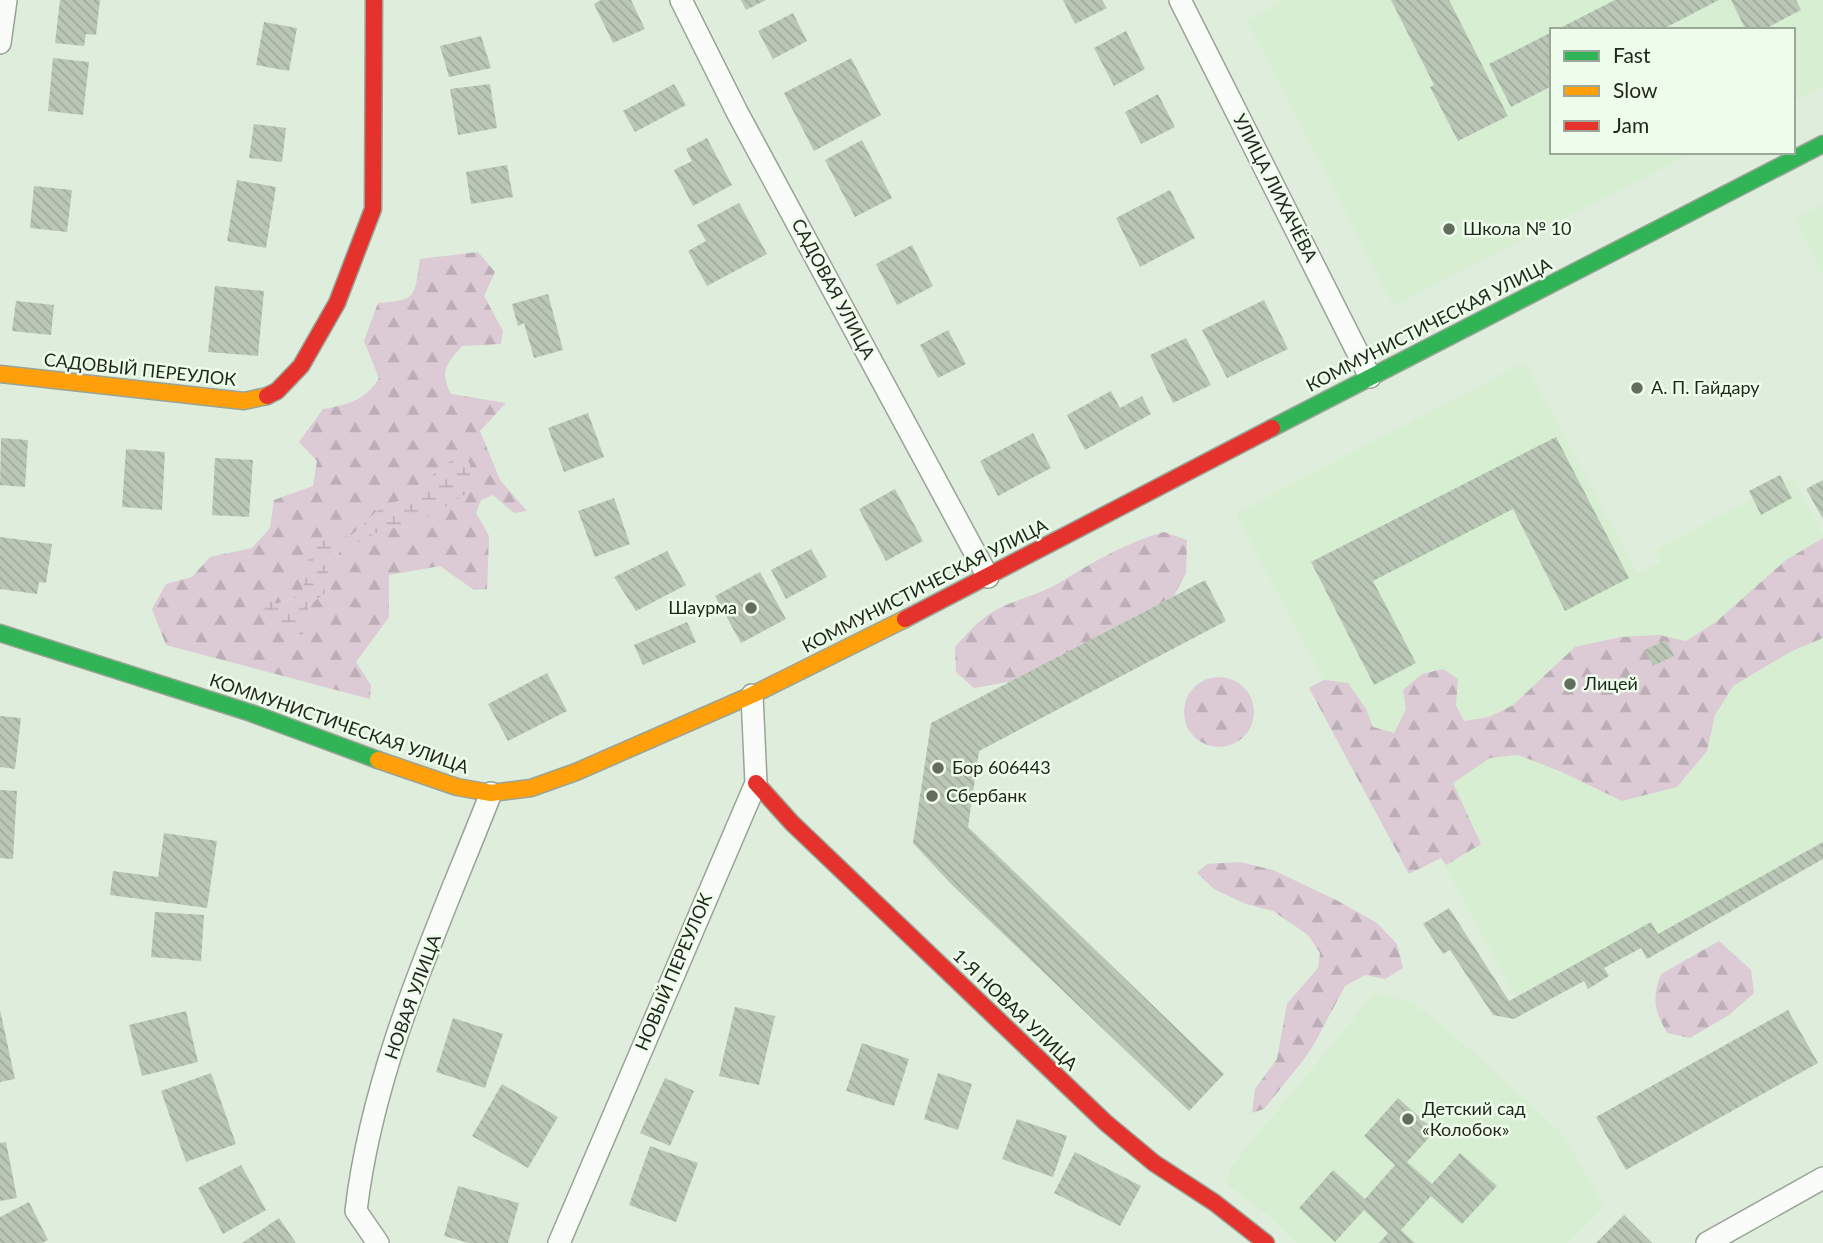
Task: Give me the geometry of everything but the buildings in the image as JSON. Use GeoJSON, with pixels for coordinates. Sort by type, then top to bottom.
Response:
{"type":"FeatureCollection","features":[{"type":"Feature","properties":{"kind":"street"},"geometry":{"type":"LineString","coordinates":[[0,43],[6,0]]}},
{"type":"Feature","properties":{"kind":"street","name":"САДОВЫЙ ПЕРЕУЛОК"},"geometry":{"type":"LineString","coordinates":[[0,374],[244,401],[260,399],[277,391],[301,366],[337,303],[373,209],[374,0]]}},
{"type":"Feature","properties":{"kind":"street","name":"САДОВАЯ УЛИЦА"},"geometry":{"type":"LineString","coordinates":[[681,0],[737,113],[988,577]]}},
{"type":"Feature","properties":{"kind":"street","name":"УЛИЦА ЛИХАЧЁВА"},"geometry":{"type":"LineString","coordinates":[[1180,0],[1370,377]]}},
{"type":"Feature","properties":{"kind":"street","name":"КОММУНИСТИЧЕСКАЯ УЛИЦА"},"geometry":{"type":"LineString","coordinates":[[0,633],[251,713],[457,787],[491,793],[531,788],[576,772],[752,695],[988,577],[1823,144]]}},
{"type":"Feature","properties":{"kind":"street","name":"НОВЫЙ ПЕРЕУЛОК"},"geometry":{"type":"LineString","coordinates":[[559,1243],[756,783],[752,695]]}},
{"type":"Feature","properties":{"kind":"street","name":"1-Я НОВАЯ УЛИЦА"},"geometry":{"type":"LineString","coordinates":[[756,783],[792,823],[1106,1124],[1154,1163],[1215,1203],[1266,1243]]}},
{"type":"Feature","properties":{"kind":"street","name":"НОВАЯ УЛИЦА"},"geometry":{"type":"LineString","coordinates":[[378,1243],[356,1211],[360,1173],[395,1038],[491,793]]}},
{"type":"Feature","properties":{"kind":"street"},"geometry":{"type":"LineString","coordinates":[[1707,1243],[1823,1178]]}},
{"type":"Feature","properties":{"kind":"shaded area","name":"Школа № 10"},"geometry":{"type":"Polygon","coordinates":[[[1285,0],[1823,0],[1823,86],[1795,100],[1795,28],[1550,28],[1550,154],[1689,154],[1394,306],[1247,20],[1285,0]]]}},
{"type":"Feature","properties":{"kind":"shaded area"},"geometry":{"type":"Polygon","coordinates":[[[1823,204],[1823,275],[1795,219],[1823,204]]]}},
{"type":"Feature","properties":{"kind":"shaded area","name":"Лицей"},"geometry":{"type":"Polygon","coordinates":[[[1525,362],[1637,573],[1660,562],[1655,551],[1793,478],[1823,534],[1823,850],[1522,1009],[1441,858],[1409,874],[1309,688],[1324,680],[1236,514],[1525,362]]]}},
{"type":"Feature","properties":{"kind":"shaded area","name":"Детский сад «Колобок»"},"geometry":{"type":"Polygon","coordinates":[[[1375,993],[1413,1003],[1465,1045],[1563,1135],[1604,1206],[1568,1243],[1297,1243],[1272,1218],[1228,1185],[1230,1168],[1375,993]]]}},
{"type":"Feature","properties":{"kind":"green space"},"geometry":{"type":"Polygon","coordinates":[[[478,252],[495,272],[484,296],[503,331],[501,344],[462,346],[445,373],[451,394],[506,403],[480,431],[500,480],[527,511],[514,513],[493,495],[481,500],[476,513],[489,536],[487,589],[474,590],[440,566],[389,575],[389,617],[356,662],[371,685],[370,699],[166,645],[152,609],[166,584],[192,577],[210,557],[252,548],[270,528],[274,500],[313,486],[317,461],[299,442],[323,409],[356,400],[368,392],[379,378],[364,341],[378,303],[401,300],[412,294],[420,259],[478,252]],[[463,453],[440,468],[407,498],[381,507],[352,535],[312,541],[303,594],[277,604],[264,599],[305,632],[309,605],[331,589],[327,574],[340,551],[387,528],[414,526],[463,453]]]}},
{"type":"Feature","properties":{"kind":"green space"},"geometry":{"type":"Polygon","coordinates":[[[462,453],[470,464],[469,492],[414,526],[387,528],[340,551],[327,574],[331,589],[309,605],[305,632],[294,641],[253,607],[264,599],[278,604],[302,594],[312,541],[352,535],[381,507],[407,498],[440,468],[462,453]]]}},
{"type":"Feature","properties":{"kind":"green space"},"geometry":{"type":"Polygon","coordinates":[[[1164,532],[1187,540],[1186,573],[1174,596],[1013,681],[974,688],[956,672],[955,647],[983,618],[1004,606],[1052,587],[1123,547],[1164,532]]]}},
{"type":"Feature","properties":{"kind":"green space"},"geometry":{"type":"Polygon","coordinates":[[[1823,538],[1823,638],[1792,651],[1733,686],[1715,715],[1707,751],[1677,787],[1622,801],[1562,772],[1518,755],[1490,758],[1453,783],[1481,844],[1446,865],[1441,858],[1409,874],[1309,688],[1324,680],[1348,683],[1366,709],[1373,727],[1394,733],[1406,709],[1403,690],[1422,674],[1443,669],[1458,679],[1456,705],[1464,721],[1489,717],[1513,705],[1575,647],[1621,637],[1659,635],[1686,641],[1717,621],[1786,560],[1823,538]]]}},
{"type":"Feature","properties":{"kind":"green space"},"geometry":{"type":"Polygon","coordinates":[[[1226,677],[1239,683],[1248,692],[1252,698],[1252,726],[1244,737],[1233,745],[1212,747],[1194,737],[1186,726],[1184,705],[1194,687],[1205,679],[1226,677]]]}},
{"type":"Feature","properties":{"kind":"green space"},"geometry":{"type":"Polygon","coordinates":[[[1240,862],[1273,870],[1377,923],[1397,944],[1403,968],[1385,979],[1365,975],[1345,986],[1301,1063],[1264,1109],[1252,1113],[1255,1089],[1277,1059],[1287,1004],[1318,968],[1320,953],[1308,935],[1273,911],[1246,904],[1214,889],[1197,873],[1207,864],[1240,862]]]}},
{"type":"Feature","properties":{"kind":"green space"},"geometry":{"type":"Polygon","coordinates":[[[1719,941],[1751,970],[1754,993],[1729,1015],[1690,1038],[1667,1033],[1656,1004],[1656,990],[1661,974],[1719,941]]]}},
{"type":"Feature","properties":{"kind":"traffic: fast"},"geometry":{"type":"LineString","coordinates":[[1272,428],[1823,144]]}},
{"type":"Feature","properties":{"kind":"traffic: fast"},"geometry":{"type":"LineString","coordinates":[[0,633],[251,713],[378,760]]}},
{"type":"Feature","properties":{"kind":"traffic: slow"},"geometry":{"type":"LineString","coordinates":[[0,374],[244,401],[267,396]]}},
{"type":"Feature","properties":{"kind":"traffic: slow"},"geometry":{"type":"LineString","coordinates":[[378,760],[457,787],[491,793],[531,788],[576,772],[752,695],[905,619]]}},
{"type":"Feature","properties":{"kind":"traffic: jam"},"geometry":{"type":"LineString","coordinates":[[267,396],[277,391],[301,366],[337,303],[373,209],[374,0]]}},
{"type":"Feature","properties":{"kind":"traffic: jam"},"geometry":{"type":"LineString","coordinates":[[905,619],[1272,428]]}},
{"type":"Feature","properties":{"kind":"traffic: jam"},"geometry":{"type":"LineString","coordinates":[[756,783],[792,823],[1106,1123],[1154,1163],[1215,1203],[1266,1243]]}},
{"type":"Feature","properties":{"kind":"place","name":"Школа № 10"},"geometry":{"type":"Point","coordinates":[1449,229]}},
{"type":"Feature","properties":{"kind":"place","name":"А. П. Гайдару"},"geometry":{"type":"Point","coordinates":[1637,388]}},
{"type":"Feature","properties":{"kind":"place","name":"Шаурма"},"geometry":{"type":"Point","coordinates":[751,608]}},
{"type":"Feature","properties":{"kind":"place","name":"Лицей"},"geometry":{"type":"Point","coordinates":[1570,684]}},
{"type":"Feature","properties":{"kind":"place","name":"Бор 606443"},"geometry":{"type":"Point","coordinates":[938,768]}},
{"type":"Feature","properties":{"kind":"place","name":"Сбербанк"},"geometry":{"type":"Point","coordinates":[932,796]}},
{"type":"Feature","properties":{"kind":"place","name":"Детский сад «Колобок»"},"geometry":{"type":"Point","coordinates":[1408,1119]}}]}
